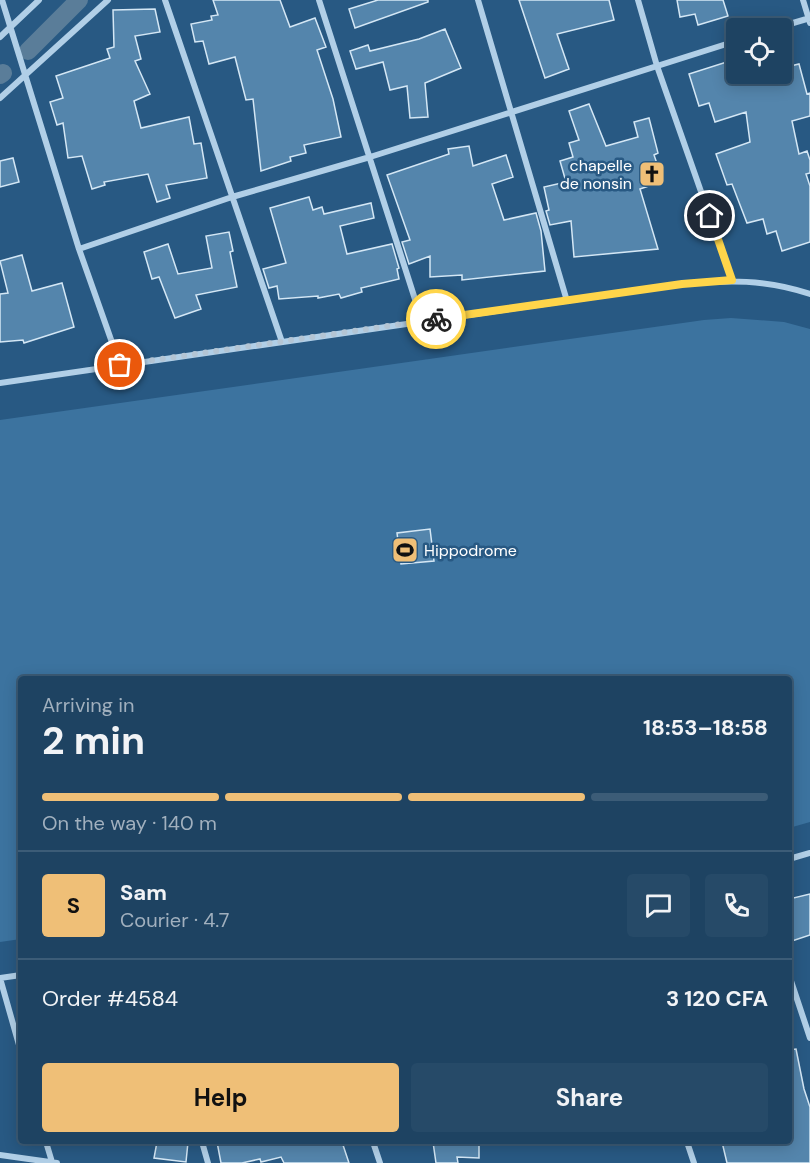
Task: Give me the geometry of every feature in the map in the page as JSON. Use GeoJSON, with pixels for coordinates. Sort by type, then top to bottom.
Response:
{"type":"FeatureCollection","features":[{"type":"Feature","properties":{"kind":"street"},"geometry":{"type":"LineString","coordinates":[[2,0],[79,249],[120,365]]}},
{"type":"Feature","properties":{"kind":"street"},"geometry":{"type":"LineString","coordinates":[[0,37],[39,0]]}},
{"type":"Feature","properties":{"kind":"street"},"geometry":{"type":"LineString","coordinates":[[0,98],[108,0]]}},
{"type":"Feature","properties":{"kind":"street"},"geometry":{"type":"LineString","coordinates":[[165,0],[282,342]]}},
{"type":"Feature","properties":{"kind":"street"},"geometry":{"type":"LineString","coordinates":[[319,0],[422,321]]}},
{"type":"Feature","properties":{"kind":"street"},"geometry":{"type":"LineString","coordinates":[[478,0],[567,301]]}},
{"type":"Feature","properties":{"kind":"street"},"geometry":{"type":"LineString","coordinates":[[638,0],[657,66],[732,280]]}},
{"type":"Feature","properties":{"kind":"street"},"geometry":{"type":"LineString","coordinates":[[792,24],[810,20],[803,0]]}},
{"type":"Feature","properties":{"kind":"street"},"geometry":{"type":"LineString","coordinates":[[79,249],[232,197],[370,157],[726,44]]}},
{"type":"Feature","properties":{"kind":"street"},"geometry":{"type":"LineString","coordinates":[[0,382],[682,284],[732,280],[775,285],[810,294]]}},
{"type":"Feature","properties":{"kind":"street"},"geometry":{"type":"LineString","coordinates":[[792,858],[810,853]]}},
{"type":"Feature","properties":{"kind":"street"},"geometry":{"type":"LineString","coordinates":[[18,975],[0,978],[18,1041]]}},
{"type":"Feature","properties":{"kind":"street"},"geometry":{"type":"LineString","coordinates":[[792,984],[810,1038]]}},
{"type":"Feature","properties":{"kind":"street"},"geometry":{"type":"LineString","coordinates":[[0,1155],[54,1162],[47,1144]]}},
{"type":"Feature","properties":{"kind":"street"},"geometry":{"type":"LineString","coordinates":[[203,1144],[208,1163]]}},
{"type":"Feature","properties":{"kind":"street"},"geometry":{"type":"LineString","coordinates":[[374,1144],[380,1163]]}},
{"type":"Feature","properties":{"kind":"street"},"geometry":{"type":"LineString","coordinates":[[688,1144],[694,1163]]}},
{"type":"Feature","properties":{"kind":"shaded area","name":"Hippodrome"},"geometry":{"type":"Polygon","coordinates":[[[731,318],[784,322],[810,329],[810,822],[792,827],[792,676],[18,676],[18,939],[0,942],[0,420],[731,318]]]}},
{"type":"Feature","properties":{"kind":"building"},"geometry":{"type":"Polygon","coordinates":[[[213,0],[280,0],[290,27],[315,18],[326,47],[317,50],[333,99],[341,137],[304,145],[306,153],[290,157],[291,161],[261,171],[253,99],[246,100],[235,57],[209,64],[203,41],[195,42],[191,24],[212,20],[211,16],[218,15],[213,0]]]}},
{"type":"Feature","properties":{"kind":"building"},"geometry":{"type":"Polygon","coordinates":[[[378,0],[428,0],[428,2],[355,28],[349,9],[378,0]]]}},
{"type":"Feature","properties":{"kind":"building"},"geometry":{"type":"Polygon","coordinates":[[[519,0],[609,0],[614,20],[557,34],[569,69],[545,78],[519,0]]]}},
{"type":"Feature","properties":{"kind":"building"},"geometry":{"type":"Polygon","coordinates":[[[677,0],[723,0],[728,16],[698,25],[695,14],[680,17],[677,0]]]}},
{"type":"Feature","properties":{"kind":"building"},"geometry":{"type":"Polygon","coordinates":[[[155,9],[160,32],[135,36],[141,59],[135,61],[150,94],[134,101],[141,128],[189,117],[194,144],[201,143],[207,178],[166,185],[170,198],[157,202],[148,174],[104,182],[105,185],[92,189],[82,156],[68,158],[63,123],[57,125],[50,102],[63,98],[56,76],[110,58],[107,49],[114,47],[113,10],[155,9]]]}},
{"type":"Feature","properties":{"kind":"building"},"geometry":{"type":"Polygon","coordinates":[[[445,29],[461,68],[425,83],[428,117],[410,118],[407,86],[390,90],[383,62],[356,69],[350,51],[368,45],[370,51],[419,39],[445,29]]]}},
{"type":"Feature","properties":{"kind":"building"},"geometry":{"type":"Polygon","coordinates":[[[726,62],[726,84],[792,84],[792,66],[799,64],[807,94],[810,93],[810,116],[792,121],[799,154],[807,151],[810,160],[810,173],[806,174],[810,186],[810,242],[782,251],[776,231],[767,234],[763,219],[747,223],[732,184],[727,185],[716,154],[750,142],[746,112],[715,122],[709,103],[699,106],[689,74],[726,62]]]}},
{"type":"Feature","properties":{"kind":"building"},"geometry":{"type":"Polygon","coordinates":[[[589,104],[606,146],[638,137],[634,122],[649,118],[658,153],[654,155],[663,181],[640,189],[658,249],[574,257],[571,221],[550,225],[544,187],[566,182],[560,161],[573,157],[569,143],[579,140],[569,111],[589,104]]]}},
{"type":"Feature","properties":{"kind":"building"},"geometry":{"type":"Polygon","coordinates":[[[469,146],[473,166],[506,155],[513,177],[492,184],[504,220],[536,213],[541,231],[545,271],[462,280],[462,275],[430,277],[430,256],[409,264],[402,242],[410,240],[387,175],[449,154],[448,149],[469,146]]]}},
{"type":"Feature","properties":{"kind":"building"},"geometry":{"type":"Polygon","coordinates":[[[13,158],[19,182],[0,187],[0,161],[13,158]]]}},
{"type":"Feature","properties":{"kind":"building"},"geometry":{"type":"Polygon","coordinates":[[[309,197],[313,210],[322,207],[324,214],[371,203],[374,218],[340,226],[347,254],[392,244],[399,268],[397,269],[399,279],[361,288],[362,292],[341,298],[339,294],[318,298],[318,296],[279,299],[277,286],[269,288],[263,269],[286,263],[270,208],[309,197]]]}},
{"type":"Feature","properties":{"kind":"building"},"geometry":{"type":"Polygon","coordinates":[[[229,232],[233,251],[230,252],[237,287],[196,295],[201,309],[175,318],[159,277],[152,279],[144,252],[168,244],[178,274],[212,268],[206,236],[229,232]]]}},
{"type":"Feature","properties":{"kind":"building"},"geometry":{"type":"Polygon","coordinates":[[[22,255],[32,291],[62,283],[74,327],[24,343],[23,340],[0,342],[0,294],[8,293],[0,261],[22,255]]]}},
{"type":"Feature","properties":{"kind":"building"},"geometry":{"type":"Polygon","coordinates":[[[430,529],[434,561],[401,564],[397,533],[430,529]]]}},
{"type":"Feature","properties":{"kind":"building"},"geometry":{"type":"Polygon","coordinates":[[[810,894],[810,935],[792,941],[792,898],[810,894]]]}},
{"type":"Feature","properties":{"kind":"building"},"geometry":{"type":"Polygon","coordinates":[[[796,1049],[810,1107],[810,1163],[727,1163],[722,1144],[792,1144],[792,1050],[796,1049]]]}},
{"type":"Feature","properties":{"kind":"building"},"geometry":{"type":"Polygon","coordinates":[[[157,1144],[188,1144],[186,1162],[154,1158],[157,1144]]]}},
{"type":"Feature","properties":{"kind":"building"},"geometry":{"type":"Polygon","coordinates":[[[217,1144],[343,1144],[349,1163],[284,1163],[281,1157],[261,1162],[260,1159],[242,1163],[221,1163],[217,1144]]]}},
{"type":"Feature","properties":{"kind":"building"},"geometry":{"type":"Polygon","coordinates":[[[433,1144],[479,1144],[479,1158],[457,1157],[458,1163],[436,1163],[433,1144]]]}},
{"type":"Feature","properties":{"kind":"waterway"},"geometry":{"type":"LineString","coordinates":[[28,51],[79,0]]}},
{"type":"Feature","properties":{"kind":"way so far"},"geometry":{"type":"LineString","coordinates":[[120,365],[436,319]]}},
{"type":"Feature","properties":{"kind":"place","name":"chapelle de nonsin"},"geometry":{"type":"Point","coordinates":[652,174]}},
{"type":"Feature","properties":{"kind":"place","name":"Hippodrome"},"geometry":{"type":"Point","coordinates":[405,550]}},
{"type":"Feature","properties":{"kind":"route"},"geometry":{"type":"LineString","coordinates":[[436,319],[682,284],[732,280],[710,216]]}}]}
